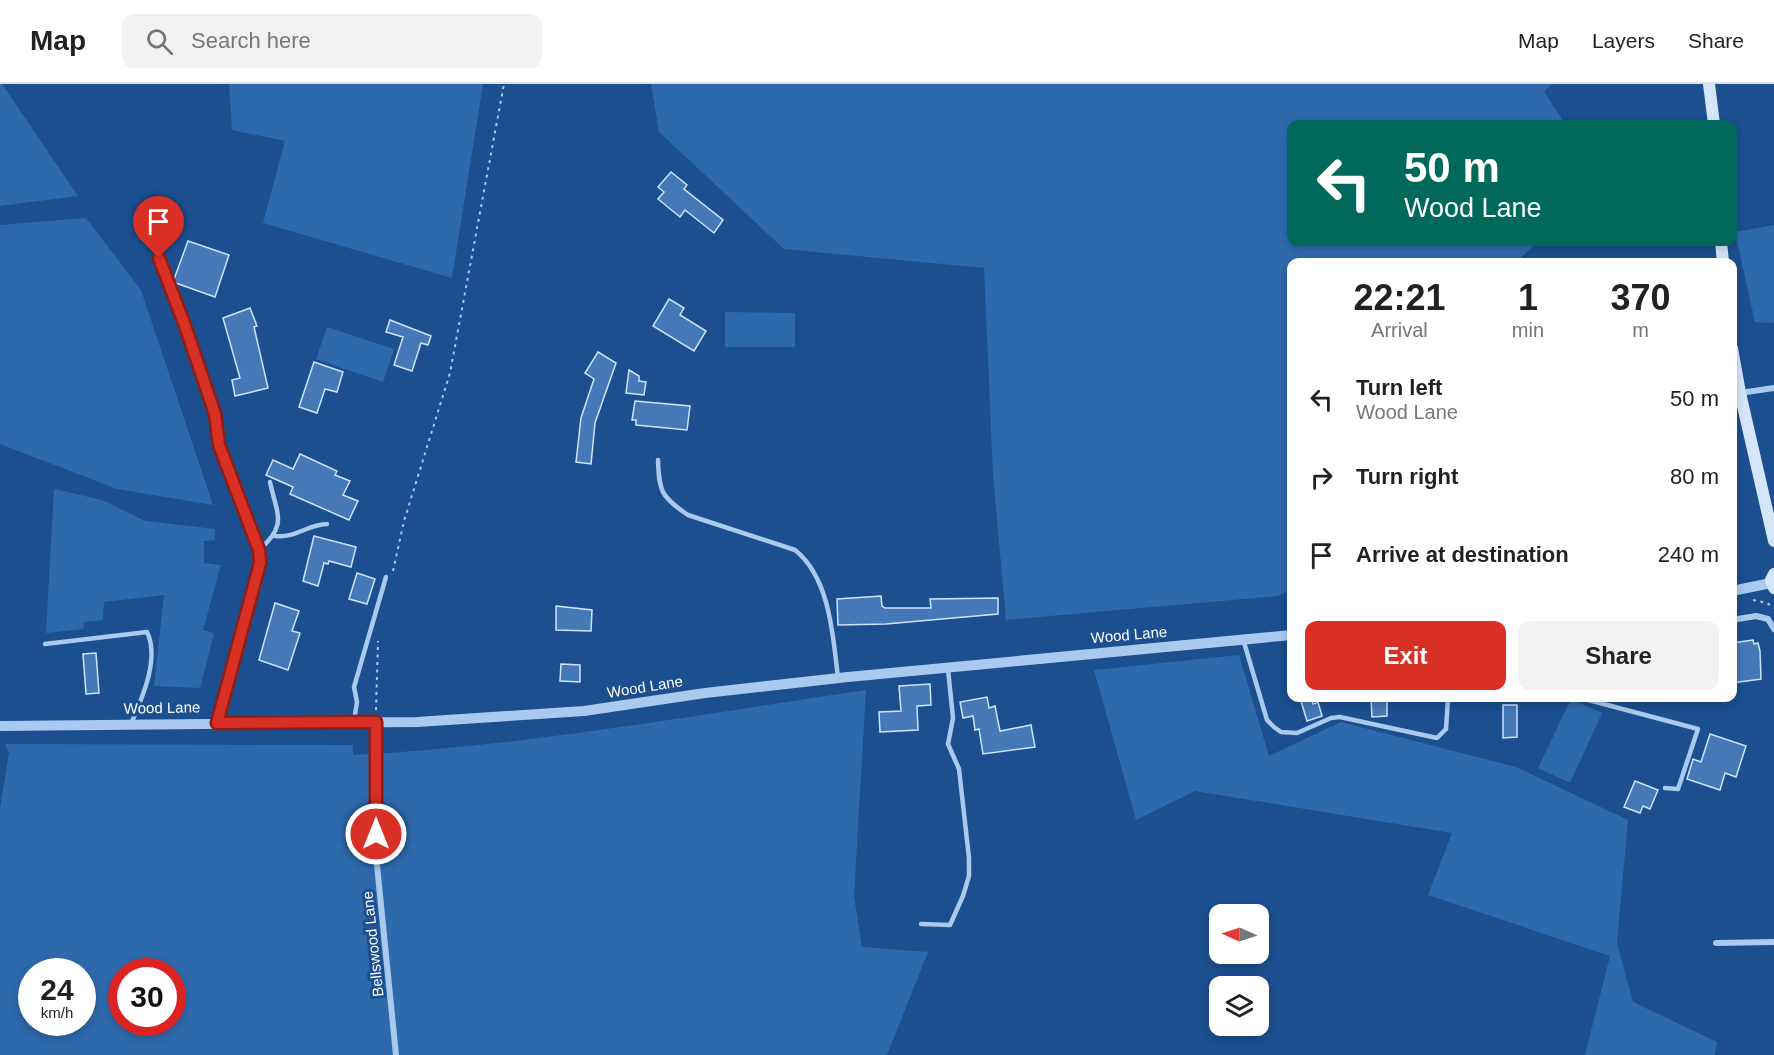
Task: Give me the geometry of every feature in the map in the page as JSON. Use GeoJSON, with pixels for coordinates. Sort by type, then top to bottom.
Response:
{"type":"FeatureCollection","features":[{"type":"Feature","properties":{"kind":"main road"},"geometry":{"type":"LineString","coordinates":[[1710,84],[1714,120]]}},
{"type":"Feature","properties":{"kind":"main road"},"geometry":{"type":"LineString","coordinates":[[1737,376],[1774,541]]}},
{"type":"Feature","properties":{"kind":"street"},"geometry":{"type":"LineString","coordinates":[[1740,393],[1774,388]]}},
{"type":"Feature","properties":{"kind":"street"},"geometry":{"type":"LineString","coordinates":[[1737,590],[1773,582]]}},
{"type":"Feature","properties":{"kind":"street"},"geometry":{"type":"LineString","coordinates":[[1737,619],[1756,616],[1768,619],[1774,629]]}},
{"type":"Feature","properties":{"kind":"street","name":"Wood Lane"},"geometry":{"type":"LineString","coordinates":[[0,726],[376,722],[584,711],[705,693],[838,678],[1287,635]]}},
{"type":"Feature","properties":{"kind":"street","name":"Bellswood Lane"},"geometry":{"type":"LineString","coordinates":[[376,722],[376,855],[396,1055]]}},
{"type":"Feature","properties":{"kind":"street"},"geometry":{"type":"LineString","coordinates":[[1716,943],[1774,942]]}},
{"type":"Feature","properties":{"kind":"lane"},"geometry":{"type":"LineString","coordinates":[[159,258],[215,414],[219,445],[259,550],[260,563],[217,723]]}},
{"type":"Feature","properties":{"kind":"lane"},"geometry":{"type":"LineString","coordinates":[[658,460],[659,488],[676,508],[688,515],[795,550],[804,557],[824,599],[838,678]]}},
{"type":"Feature","properties":{"kind":"lane"},"geometry":{"type":"LineString","coordinates":[[259,550],[275,537],[279,525],[270,482]]}},
{"type":"Feature","properties":{"kind":"lane"},"geometry":{"type":"LineString","coordinates":[[275,537],[292,537],[311,525],[327,524]]}},
{"type":"Feature","properties":{"kind":"lane"},"geometry":{"type":"LineString","coordinates":[[354,721],[357,702],[354,687],[386,578]]}},
{"type":"Feature","properties":{"kind":"lane"},"geometry":{"type":"LineString","coordinates":[[45,644],[147,632],[152,643],[152,657],[140,704],[131,724]]}},
{"type":"Feature","properties":{"kind":"lane"},"geometry":{"type":"LineString","coordinates":[[1243,639],[1267,720],[1281,732],[1296,733],[1331,718],[1340,717],[1437,738],[1446,729],[1448,702]]}},
{"type":"Feature","properties":{"kind":"lane"},"geometry":{"type":"LineString","coordinates":[[921,924],[950,925],[956,916],[969,876],[959,769],[948,744],[953,718],[948,667]]}},
{"type":"Feature","properties":{"kind":"lane"},"geometry":{"type":"LineString","coordinates":[[1596,702],[1698,729],[1678,789],[1665,788]]}},
{"type":"Feature","properties":{"kind":"path"},"geometry":{"type":"LineString","coordinates":[[392,578],[404,521],[450,373],[504,84]]}},
{"type":"Feature","properties":{"kind":"path"},"geometry":{"type":"LineString","coordinates":[[1752,600],[1767,603],[1774,608]]}},
{"type":"Feature","properties":{"kind":"path"},"geometry":{"type":"LineString","coordinates":[[376,722],[380,635]]}},
{"type":"Feature","properties":{"kind":"shaded area"},"geometry":{"type":"Polygon","coordinates":[[[0,84],[2,84],[78,196],[0,206],[0,84]]]}},
{"type":"Feature","properties":{"kind":"shaded area"},"geometry":{"type":"Polygon","coordinates":[[[229,84],[483,84],[452,278],[263,223],[285,141],[232,130],[229,84]]]}},
{"type":"Feature","properties":{"kind":"shaded area"},"geometry":{"type":"Polygon","coordinates":[[[651,84],[1553,84],[1544,91],[1562,120],[1287,120],[1287,246],[1534,246],[1520,258],[1287,258],[1287,591],[1278,596],[1006,620],[993,475],[984,268],[784,249],[659,132],[651,84]]]}},
{"type":"Feature","properties":{"kind":"shaded area"},"geometry":{"type":"Polygon","coordinates":[[[86,218],[141,290],[213,505],[117,489],[0,444],[0,225],[86,218]]]}},
{"type":"Feature","properties":{"kind":"shaded area"},"geometry":{"type":"Polygon","coordinates":[[[1774,225],[1774,323],[1755,322],[1737,241],[1737,232],[1774,225]]]}},
{"type":"Feature","properties":{"kind":"shaded area"},"geometry":{"type":"Polygon","coordinates":[[[725,312],[795,313],[795,347],[725,347],[725,312]]]}},
{"type":"Feature","properties":{"kind":"shaded area"},"geometry":{"type":"Polygon","coordinates":[[[327,327],[394,349],[383,382],[316,359],[327,327]]]}},
{"type":"Feature","properties":{"kind":"shaded area"},"geometry":{"type":"Polygon","coordinates":[[[54,489],[102,500],[145,521],[215,529],[215,540],[204,541],[204,563],[221,565],[203,630],[214,633],[200,688],[154,686],[164,595],[104,602],[103,620],[84,622],[83,629],[46,633],[54,489]]]}},
{"type":"Feature","properties":{"kind":"shaded area"},"geometry":{"type":"Polygon","coordinates":[[[1239,655],[1269,756],[1341,722],[1516,767],[1628,820],[1617,943],[1633,1002],[1717,1042],[1715,1055],[1585,1055],[1610,956],[1428,895],[1452,833],[1195,791],[1136,820],[1094,670],[1239,655]]]}},
{"type":"Feature","properties":{"kind":"shaded area"},"geometry":{"type":"Polygon","coordinates":[[[866,690],[854,896],[862,947],[928,952],[887,1055],[0,1055],[0,808],[9,753],[5,744],[353,745],[353,755],[482,745],[866,690]]]}},
{"type":"Feature","properties":{"kind":"shaded area"},"geometry":{"type":"Polygon","coordinates":[[[1570,702],[1578,702],[1602,713],[1570,783],[1538,768],[1570,702]]]}},
{"type":"Feature","properties":{"kind":"building"},"geometry":{"type":"Polygon","coordinates":[[[671,172],[687,185],[684,189],[723,220],[714,233],[685,210],[680,217],[658,199],[664,192],[658,187],[671,172]]]}},
{"type":"Feature","properties":{"kind":"building"},"geometry":{"type":"Polygon","coordinates":[[[188,241],[229,255],[215,297],[173,282],[188,241]]]}},
{"type":"Feature","properties":{"kind":"building"},"geometry":{"type":"Polygon","coordinates":[[[669,299],[684,308],[680,315],[706,331],[694,351],[653,326],[669,299]]]}},
{"type":"Feature","properties":{"kind":"building"},"geometry":{"type":"Polygon","coordinates":[[[250,308],[257,326],[254,327],[268,388],[235,396],[232,380],[240,378],[223,318],[250,308]]]}},
{"type":"Feature","properties":{"kind":"building"},"geometry":{"type":"Polygon","coordinates":[[[390,320],[431,336],[428,345],[421,343],[412,371],[394,365],[403,337],[386,332],[390,320]]]}},
{"type":"Feature","properties":{"kind":"building"},"geometry":{"type":"Polygon","coordinates":[[[598,352],[616,363],[595,423],[591,464],[576,462],[581,418],[594,379],[585,373],[598,352]]]}},
{"type":"Feature","properties":{"kind":"building"},"geometry":{"type":"Polygon","coordinates":[[[314,362],[343,372],[337,392],[325,389],[317,413],[299,407],[314,362]]]}},
{"type":"Feature","properties":{"kind":"building"},"geometry":{"type":"Polygon","coordinates":[[[629,370],[639,376],[639,381],[646,382],[644,395],[626,393],[629,370]]]}},
{"type":"Feature","properties":{"kind":"building"},"geometry":{"type":"Polygon","coordinates":[[[635,401],[690,406],[687,430],[636,425],[636,420],[632,420],[635,401]]]}},
{"type":"Feature","properties":{"kind":"building"},"geometry":{"type":"Polygon","coordinates":[[[300,454],[337,471],[335,475],[350,481],[343,495],[358,501],[349,520],[290,494],[293,487],[266,475],[273,460],[293,469],[300,454]]]}},
{"type":"Feature","properties":{"kind":"building"},"geometry":{"type":"Polygon","coordinates":[[[314,536],[356,547],[351,567],[329,561],[328,564],[324,563],[318,586],[303,581],[314,536]]]}},
{"type":"Feature","properties":{"kind":"building"},"geometry":{"type":"Polygon","coordinates":[[[357,573],[375,579],[367,604],[349,599],[357,573]]]}},
{"type":"Feature","properties":{"kind":"building"},"geometry":{"type":"Polygon","coordinates":[[[881,596],[882,606],[885,608],[931,608],[930,599],[998,598],[998,614],[886,624],[838,625],[837,599],[881,596]]]}},
{"type":"Feature","properties":{"kind":"building"},"geometry":{"type":"Polygon","coordinates":[[[275,603],[299,611],[292,631],[300,633],[288,670],[259,660],[275,603]]]}},
{"type":"Feature","properties":{"kind":"building"},"geometry":{"type":"Polygon","coordinates":[[[556,606],[592,610],[591,631],[556,630],[556,606]]]}},
{"type":"Feature","properties":{"kind":"building"},"geometry":{"type":"Polygon","coordinates":[[[1753,640],[1754,644],[1758,643],[1761,679],[1737,682],[1737,642],[1753,640]]]}},
{"type":"Feature","properties":{"kind":"building"},"geometry":{"type":"Polygon","coordinates":[[[96,653],[99,693],[86,694],[83,654],[96,653]]]}},
{"type":"Feature","properties":{"kind":"building"},"geometry":{"type":"Polygon","coordinates":[[[561,664],[580,665],[580,682],[560,681],[561,664]]]}},
{"type":"Feature","properties":{"kind":"building"},"geometry":{"type":"Polygon","coordinates":[[[930,684],[931,705],[917,706],[918,730],[880,732],[879,712],[901,711],[899,686],[930,684]]]}},
{"type":"Feature","properties":{"kind":"building"},"geometry":{"type":"Polygon","coordinates":[[[987,697],[989,708],[995,706],[1000,731],[1031,725],[1035,747],[983,754],[979,729],[975,730],[973,716],[963,718],[960,702],[987,697]]]}},
{"type":"Feature","properties":{"kind":"building"},"geometry":{"type":"Polygon","coordinates":[[[1301,702],[1312,702],[1313,704],[1318,702],[1322,716],[1307,721],[1301,702]]]}},
{"type":"Feature","properties":{"kind":"building"},"geometry":{"type":"Polygon","coordinates":[[[1371,702],[1387,702],[1387,716],[1372,717],[1371,702]]]}},
{"type":"Feature","properties":{"kind":"building"},"geometry":{"type":"Polygon","coordinates":[[[1503,705],[1517,705],[1517,737],[1503,738],[1503,705]]]}},
{"type":"Feature","properties":{"kind":"building"},"geometry":{"type":"Polygon","coordinates":[[[1710,734],[1746,746],[1736,777],[1725,773],[1720,790],[1687,779],[1693,759],[1701,762],[1710,734]]]}},
{"type":"Feature","properties":{"kind":"building"},"geometry":{"type":"Polygon","coordinates":[[[1635,781],[1658,790],[1650,809],[1643,806],[1640,813],[1624,807],[1635,781]]]}},
{"type":"Feature","properties":{"kind":"route"},"geometry":{"type":"LineString","coordinates":[[159,258],[215,414],[219,445],[259,550],[260,563],[217,723],[376,722],[376,834]]}}]}
